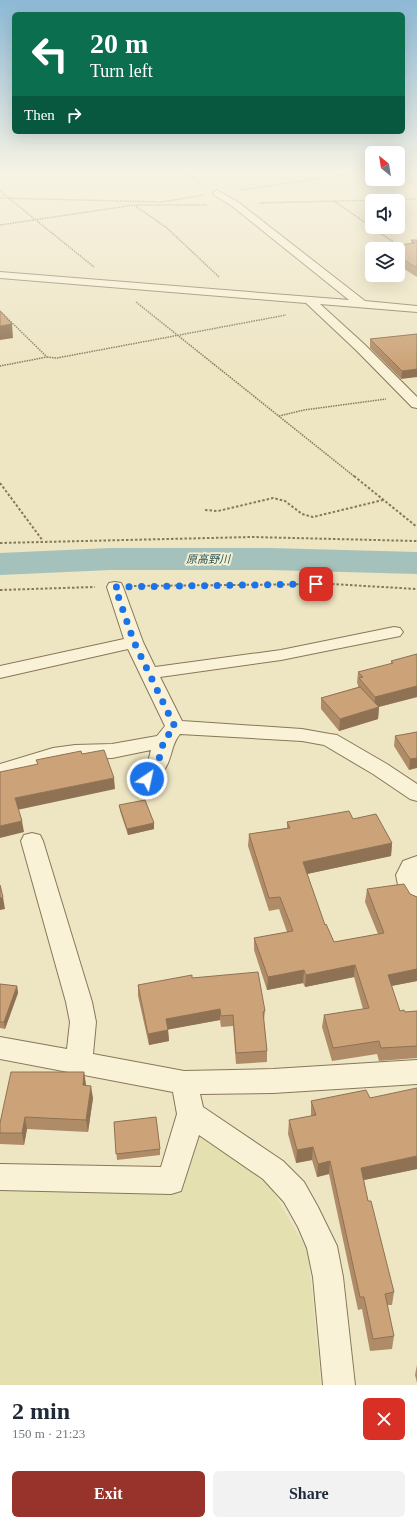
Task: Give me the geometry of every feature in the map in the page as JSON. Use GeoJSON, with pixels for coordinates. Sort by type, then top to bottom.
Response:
{"type":"FeatureCollection","features":[{"type":"Feature","properties":{"kind":"street"},"geometry":{"type":"LineString","coordinates":[[277,238],[361,304]]}},
{"type":"Feature","properties":{"kind":"street"},"geometry":{"type":"LineString","coordinates":[[0,275],[237,294],[314,305],[361,304],[417,309]]}},
{"type":"Feature","properties":{"kind":"street"},"geometry":{"type":"LineString","coordinates":[[314,305],[360,347],[413,400]]}},
{"type":"Feature","properties":{"kind":"street"},"geometry":{"type":"LineString","coordinates":[[115,587],[134,642],[149,672],[169,734],[158,763],[147,779]]}},
{"type":"Feature","properties":{"kind":"street"},"geometry":{"type":"LineString","coordinates":[[149,672],[281,655],[394,632]]}},
{"type":"Feature","properties":{"kind":"street"},"geometry":{"type":"LineString","coordinates":[[0,672],[134,642]]}},
{"type":"Feature","properties":{"kind":"street"},"geometry":{"type":"LineString","coordinates":[[0,770],[75,752],[112,751],[169,734],[302,735],[330,740],[380,769],[417,794]]}},
{"type":"Feature","properties":{"kind":"street"},"geometry":{"type":"LineString","coordinates":[[32,841],[79,1002],[83,1022],[79,1063]]}},
{"type":"Feature","properties":{"kind":"street"},"geometry":{"type":"LineString","coordinates":[[417,864],[412,865],[407,871],[406,877],[417,900]]}},
{"type":"Feature","properties":{"kind":"street"},"geometry":{"type":"LineString","coordinates":[[0,1048],[184,1083],[273,1081],[417,1072]]}},
{"type":"Feature","properties":{"kind":"street"},"geometry":{"type":"LineString","coordinates":[[0,1177],[171,1181],[191,1114],[184,1083]]}},
{"type":"Feature","properties":{"kind":"street"},"geometry":{"type":"LineString","coordinates":[[191,1114],[273,1170],[294,1192],[308,1217],[322,1246],[328,1277],[339,1385]]}},
{"type":"Feature","properties":{"kind":"path"},"geometry":{"type":"LineString","coordinates":[[57,238],[417,527]]}},
{"type":"Feature","properties":{"kind":"path"},"geometry":{"type":"LineString","coordinates":[[177,238],[237,294]]}},
{"type":"Feature","properties":{"kind":"path"},"geometry":{"type":"LineString","coordinates":[[0,366],[47,357],[57,358],[177,335],[314,305]]}},
{"type":"Feature","properties":{"kind":"path"},"geometry":{"type":"LineString","coordinates":[[0,311],[47,357]]}},
{"type":"Feature","properties":{"kind":"path"},"geometry":{"type":"LineString","coordinates":[[278,416],[304,410],[413,400]]}},
{"type":"Feature","properties":{"kind":"path"},"geometry":{"type":"LineString","coordinates":[[0,484],[43,541]]}},
{"type":"Feature","properties":{"kind":"path"},"geometry":{"type":"LineString","coordinates":[[205,510],[218,511],[278,498],[285,499],[302,515],[313,517],[383,500]]}},
{"type":"Feature","properties":{"kind":"path"},"geometry":{"type":"LineString","coordinates":[[0,543],[252,537],[417,541]]}},
{"type":"Feature","properties":{"kind":"path"},"geometry":{"type":"LineString","coordinates":[[0,590],[331,584],[417,589]]}},
{"type":"Feature","properties":{"kind":"shaded area"},"geometry":{"type":"Polygon","coordinates":[[[197,1126],[270,1186],[308,1252],[321,1385],[0,1385],[0,1184],[176,1188],[197,1126]]]}},
{"type":"Feature","properties":{"kind":"building"},"geometry":{"type":"Polygon","coordinates":[[[411,240],[417,240],[417,268],[405,260],[405,244],[415,243],[411,240]]]}},
{"type":"Feature","properties":{"kind":"building"},"geometry":{"type":"Polygon","coordinates":[[[0,311],[12,324],[0,326],[0,311]]]}},
{"type":"Feature","properties":{"kind":"building"},"geometry":{"type":"Polygon","coordinates":[[[417,334],[417,369],[402,371],[370,339],[417,334]]]}},
{"type":"Feature","properties":{"kind":"building"},"geometry":{"type":"Polygon","coordinates":[[[417,654],[417,686],[375,697],[359,678],[363,677],[358,672],[393,663],[391,661],[417,654]]]}},
{"type":"Feature","properties":{"kind":"building"},"geometry":{"type":"Polygon","coordinates":[[[360,687],[379,707],[340,719],[321,698],[360,687]]]}},
{"type":"Feature","properties":{"kind":"building"},"geometry":{"type":"Polygon","coordinates":[[[417,732],[417,758],[410,759],[395,736],[417,732]]]}},
{"type":"Feature","properties":{"kind":"building"},"geometry":{"type":"Polygon","coordinates":[[[104,750],[114,778],[15,798],[22,821],[0,826],[0,772],[38,764],[36,760],[81,751],[82,754],[104,750]]]}},
{"type":"Feature","properties":{"kind":"building"},"geometry":{"type":"Polygon","coordinates":[[[145,800],[154,823],[127,829],[119,805],[145,800]]]}},
{"type":"Feature","properties":{"kind":"building"},"geometry":{"type":"Polygon","coordinates":[[[349,811],[353,819],[376,814],[392,843],[303,862],[325,925],[326,924],[334,942],[384,933],[367,889],[404,884],[410,894],[417,897],[417,969],[388,975],[400,1011],[417,1011],[417,1046],[381,1048],[379,1041],[333,1048],[324,1015],[369,1008],[355,965],[306,975],[304,970],[268,977],[254,938],[293,931],[280,897],[269,898],[249,834],[290,828],[287,822],[349,811]]]}},
{"type":"Feature","properties":{"kind":"building"},"geometry":{"type":"Polygon","coordinates":[[[0,885],[3,897],[0,898],[0,885]]]}},
{"type":"Feature","properties":{"kind":"building"},"geometry":{"type":"Polygon","coordinates":[[[258,972],[265,1011],[263,1012],[267,1051],[236,1053],[233,1015],[221,1016],[220,1009],[166,1019],[168,1030],[148,1034],[138,985],[192,975],[192,978],[258,972]]]}},
{"type":"Feature","properties":{"kind":"building"},"geometry":{"type":"Polygon","coordinates":[[[0,984],[17,986],[4,1022],[0,1022],[0,984]]]}},
{"type":"Feature","properties":{"kind":"building"},"geometry":{"type":"Polygon","coordinates":[[[11,1072],[84,1072],[83,1085],[91,1086],[86,1120],[25,1117],[22,1133],[0,1133],[0,1123],[11,1072]]]}},
{"type":"Feature","properties":{"kind":"building"},"geometry":{"type":"Polygon","coordinates":[[[417,1088],[417,1156],[361,1168],[368,1201],[371,1201],[394,1292],[385,1294],[394,1336],[373,1339],[364,1297],[360,1297],[330,1161],[318,1164],[313,1147],[297,1150],[289,1120],[316,1115],[311,1101],[366,1090],[370,1098],[417,1088]]]}},
{"type":"Feature","properties":{"kind":"building"},"geometry":{"type":"Polygon","coordinates":[[[156,1117],[160,1149],[116,1154],[114,1122],[156,1117]]]}},
{"type":"Feature","properties":{"kind":"waterway","name":"原高野川"},"geometry":{"type":"LineString","coordinates":[[0,564],[110,559],[270,559],[417,563]]}},
{"type":"Feature","properties":{"kind":"route"},"geometry":{"type":"LineString","coordinates":[[147,779],[158,763],[164,740],[175,727],[134,642],[115,587],[316,584]]}}]}
